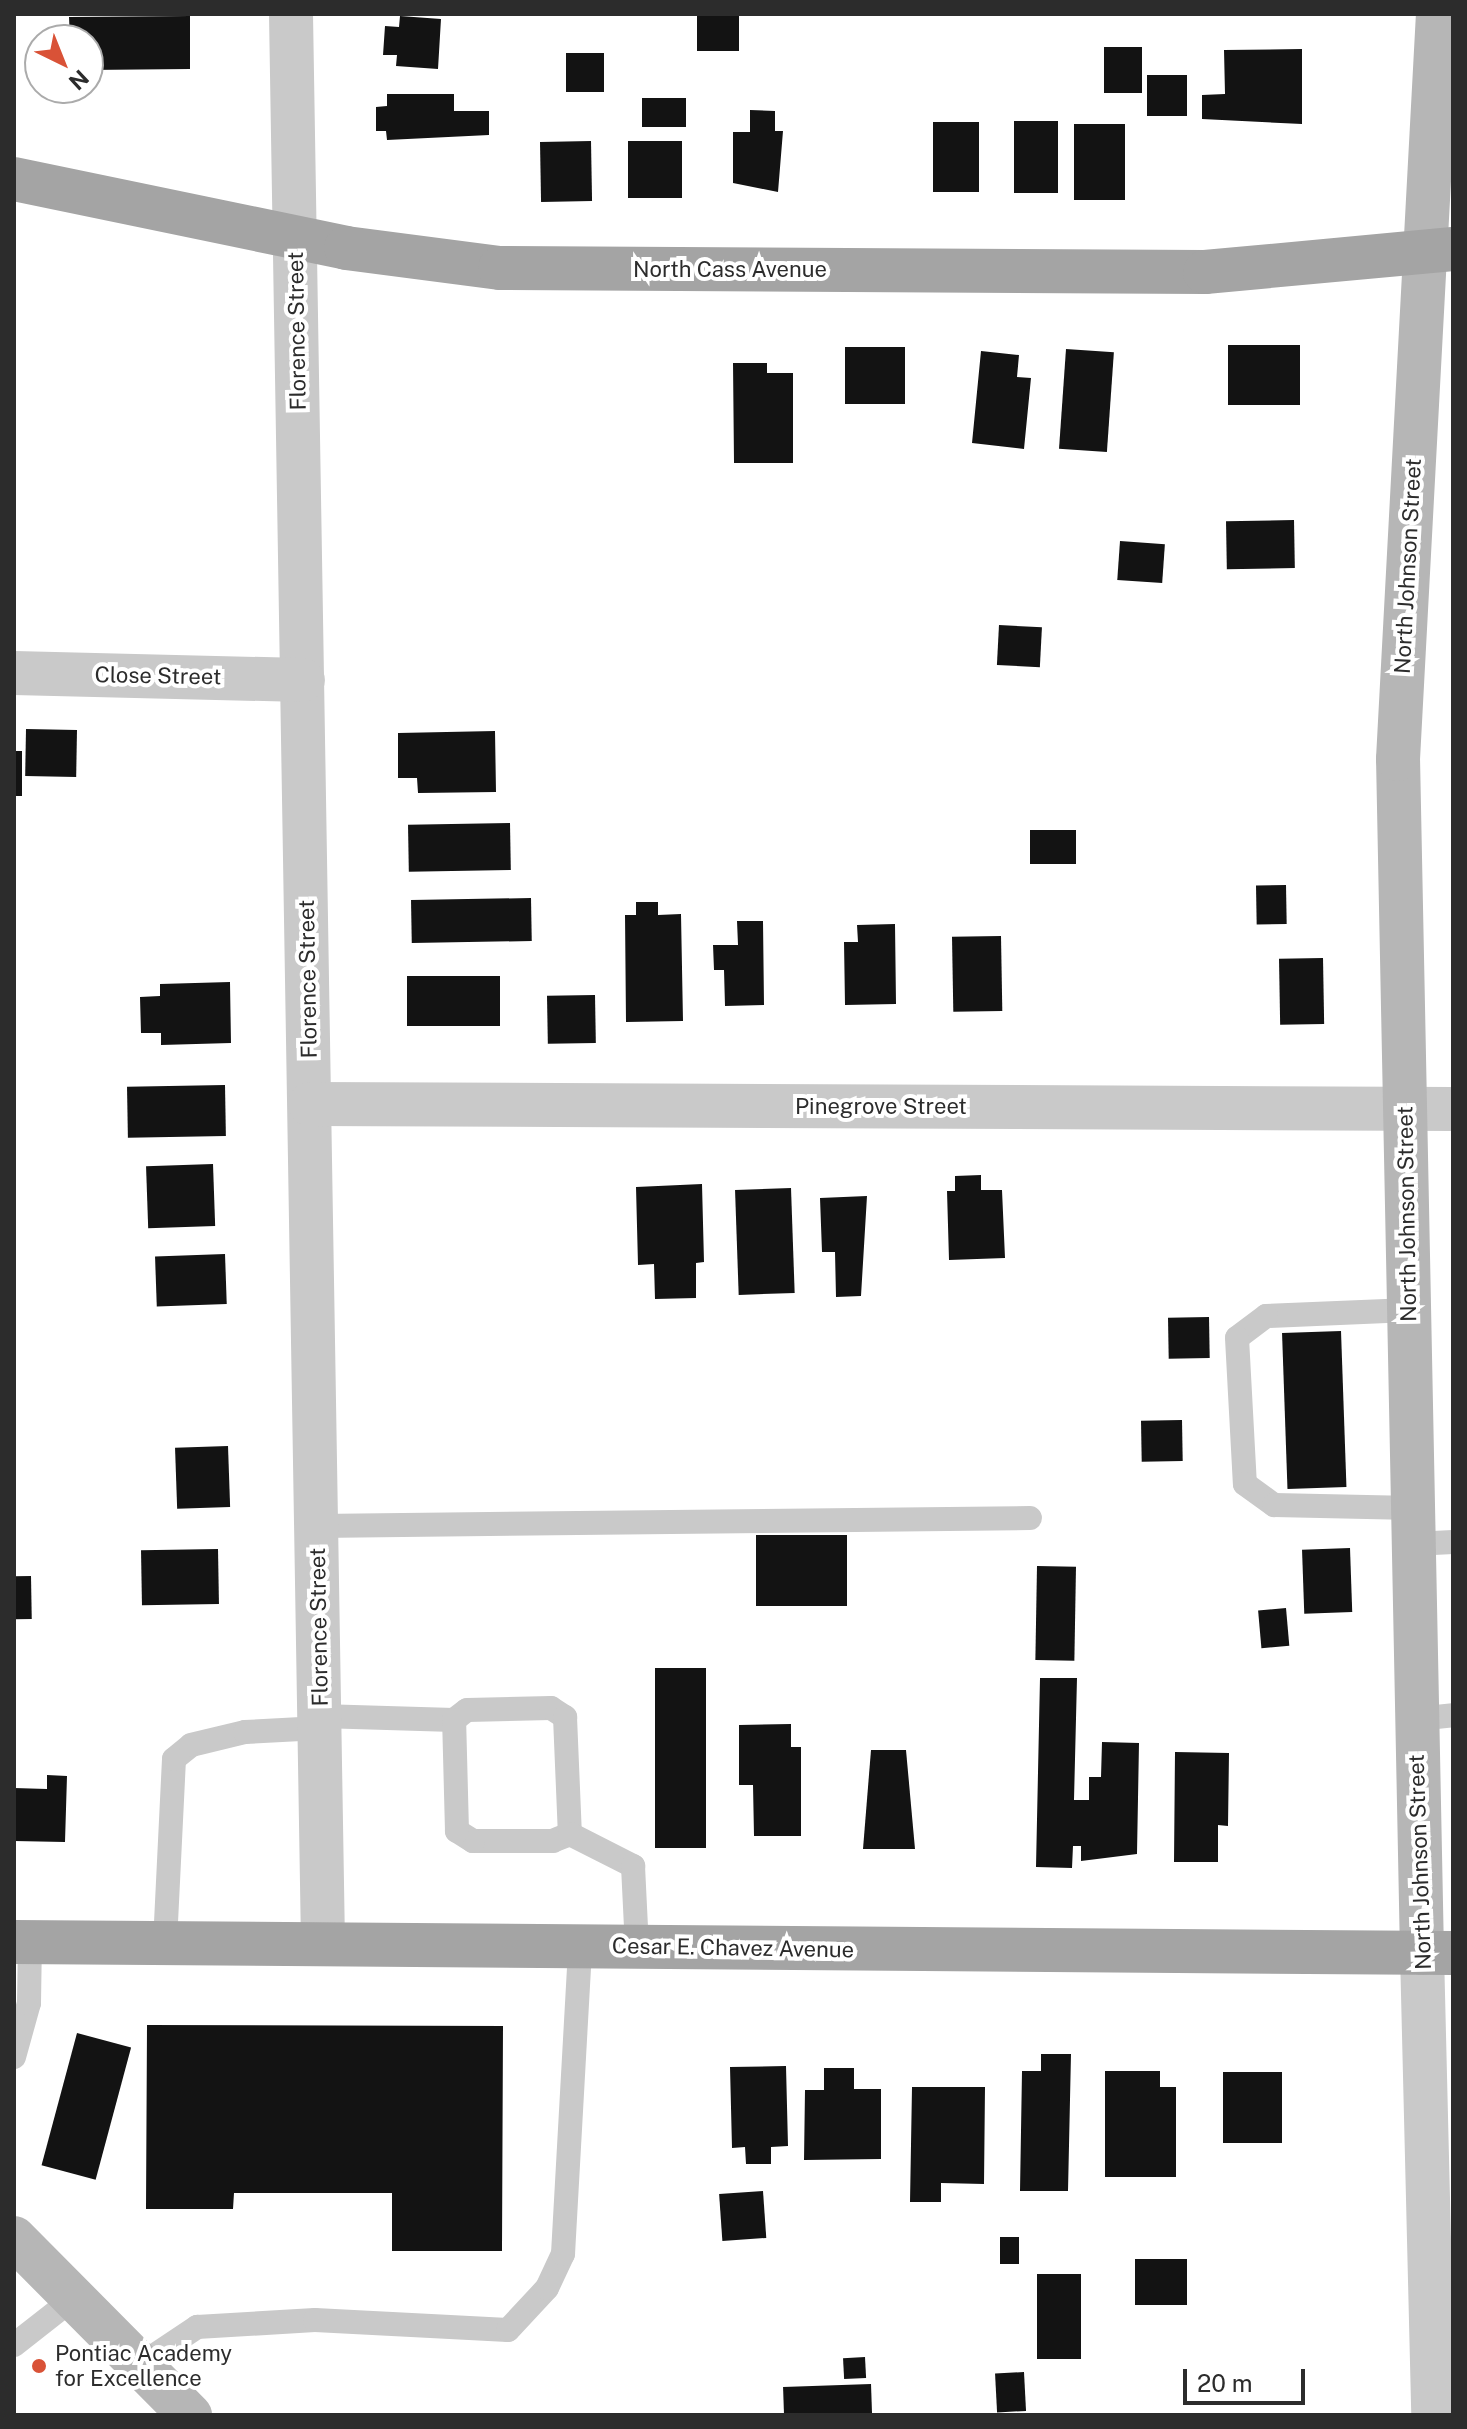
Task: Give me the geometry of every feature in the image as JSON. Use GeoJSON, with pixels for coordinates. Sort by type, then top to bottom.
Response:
{"type":"FeatureCollection","features":[{"type":"Feature","properties":{"kind":"main road","name":"North Cass Avenue"},"geometry":{"type":"LineString","coordinates":[[14,179],[295,233],[406,258],[532,270],[1205,272],[1439,251]]}},
{"type":"Feature","properties":{"kind":"main road","name":"Cesar E. Chavez Avenue"},"geometry":{"type":"LineString","coordinates":[[22,1942],[1438,1953]]}},
{"type":"Feature","properties":{"kind":"street","name":"Florence Street"},"geometry":{"type":"LineString","coordinates":[[291,14],[323,1944]]}},
{"type":"Feature","properties":{"kind":"street","name":"North Johnson Street"},"geometry":{"type":"LineString","coordinates":[[1433,2415],[1438,1953],[1435,1717],[1427,1532],[1410,1310],[1398,759],[1439,251],[1443,105],[1438,14]]}},
{"type":"Feature","properties":{"kind":"street","name":"Close Street"},"geometry":{"type":"LineString","coordinates":[[14,673],[303,680]]}},
{"type":"Feature","properties":{"kind":"street","name":"Pinegrove Street"},"geometry":{"type":"LineString","coordinates":[[310,1104],[1453,1109]]}},
{"type":"Feature","properties":{"kind":"street"},"geometry":{"type":"LineString","coordinates":[[14,2238],[190,2415]]}},
{"type":"Feature","properties":{"kind":"lane"},"geometry":{"type":"LineString","coordinates":[[1410,1310],[1266,1316],[1237,1338],[1245,1484],[1274,1505],[1427,1532]]}},
{"type":"Feature","properties":{"kind":"lane"},"geometry":{"type":"LineString","coordinates":[[317,1526],[1030,1518]]}},
{"type":"Feature","properties":{"kind":"lane"},"geometry":{"type":"LineString","coordinates":[[165,1943],[174,1759],[191,1745],[245,1732],[320,1722],[454,1720],[467,1710],[551,1708],[565,1717],[570,1834]]}},
{"type":"Feature","properties":{"kind":"lane"},"geometry":{"type":"LineString","coordinates":[[454,1720],[457,1831],[473,1841],[553,1841],[570,1834],[633,1866],[637,1947]]}},
{"type":"Feature","properties":{"kind":"lane"},"geometry":{"type":"LineString","coordinates":[[14,2057],[29,2003],[22,1942]]}},
{"type":"Feature","properties":{"kind":"lane"},"geometry":{"type":"LineString","coordinates":[[140,2365],[197,2327],[315,2320],[508,2330],[547,2288],[563,2254],[580,1947]]}},
{"type":"Feature","properties":{"kind":"lane"},"geometry":{"type":"LineString","coordinates":[[14,2345],[74,2298]]}},
{"type":"Feature","properties":{"kind":"building"},"geometry":{"type":"Polygon","coordinates":[[[697,14],[739,14],[739,51],[697,51],[697,14]]]}},
{"type":"Feature","properties":{"kind":"building"},"geometry":{"type":"Polygon","coordinates":[[[190,16],[190,69],[104,70],[104,24],[69,24],[69,17],[190,16]]]}},
{"type":"Feature","properties":{"kind":"building"},"geometry":{"type":"Polygon","coordinates":[[[400,16],[441,19],[438,69],[396,66],[397,55],[383,55],[385,26],[399,27],[400,16]]]}},
{"type":"Feature","properties":{"kind":"building"},"geometry":{"type":"Polygon","coordinates":[[[1104,47],[1142,47],[1142,93],[1104,93],[1104,47]]]}},
{"type":"Feature","properties":{"kind":"building"},"geometry":{"type":"Polygon","coordinates":[[[1302,49],[1302,124],[1202,119],[1202,95],[1225,94],[1224,50],[1302,49]]]}},
{"type":"Feature","properties":{"kind":"building"},"geometry":{"type":"Polygon","coordinates":[[[566,53],[604,53],[604,92],[566,92],[566,53]]]}},
{"type":"Feature","properties":{"kind":"building"},"geometry":{"type":"Polygon","coordinates":[[[1147,75],[1187,75],[1187,116],[1147,116],[1147,75]]]}},
{"type":"Feature","properties":{"kind":"building"},"geometry":{"type":"Polygon","coordinates":[[[387,94],[454,94],[454,111],[489,111],[489,135],[387,140],[386,131],[376,131],[376,107],[387,106],[387,94]]]}},
{"type":"Feature","properties":{"kind":"building"},"geometry":{"type":"Polygon","coordinates":[[[642,98],[686,98],[686,127],[642,127],[642,98]]]}},
{"type":"Feature","properties":{"kind":"building"},"geometry":{"type":"Polygon","coordinates":[[[750,110],[775,111],[775,131],[783,131],[778,192],[733,183],[733,132],[750,132],[750,110]]]}},
{"type":"Feature","properties":{"kind":"building"},"geometry":{"type":"Polygon","coordinates":[[[1014,121],[1058,121],[1058,193],[1014,193],[1014,121]]]}},
{"type":"Feature","properties":{"kind":"building"},"geometry":{"type":"Polygon","coordinates":[[[933,122],[979,122],[979,192],[933,192],[933,122]]]}},
{"type":"Feature","properties":{"kind":"building"},"geometry":{"type":"Polygon","coordinates":[[[1074,124],[1125,124],[1125,200],[1074,200],[1074,124]]]}},
{"type":"Feature","properties":{"kind":"building"},"geometry":{"type":"Polygon","coordinates":[[[591,141],[592,201],[541,202],[540,142],[591,141]]]}},
{"type":"Feature","properties":{"kind":"building"},"geometry":{"type":"Polygon","coordinates":[[[628,141],[682,141],[682,198],[628,198],[628,141]]]}},
{"type":"Feature","properties":{"kind":"building"},"geometry":{"type":"Polygon","coordinates":[[[1228,345],[1300,345],[1300,405],[1228,405],[1228,345]]]}},
{"type":"Feature","properties":{"kind":"building"},"geometry":{"type":"Polygon","coordinates":[[[845,347],[905,347],[905,404],[845,404],[845,347]]]}},
{"type":"Feature","properties":{"kind":"building"},"geometry":{"type":"Polygon","coordinates":[[[1066,349],[1114,352],[1107,452],[1059,449],[1066,349]]]}},
{"type":"Feature","properties":{"kind":"building"},"geometry":{"type":"Polygon","coordinates":[[[981,351],[1019,355],[1017,377],[1031,378],[1024,449],[972,443],[981,351]]]}},
{"type":"Feature","properties":{"kind":"building"},"geometry":{"type":"Polygon","coordinates":[[[733,363],[767,363],[767,373],[793,373],[793,463],[734,463],[733,363]]]}},
{"type":"Feature","properties":{"kind":"building"},"geometry":{"type":"Polygon","coordinates":[[[1294,520],[1295,568],[1227,569],[1226,521],[1294,520]]]}},
{"type":"Feature","properties":{"kind":"building"},"geometry":{"type":"Polygon","coordinates":[[[1120,541],[1165,544],[1162,583],[1117,580],[1120,541]]]}},
{"type":"Feature","properties":{"kind":"building"},"geometry":{"type":"Polygon","coordinates":[[[999,625],[1042,627],[1040,667],[997,665],[999,625]]]}},
{"type":"Feature","properties":{"kind":"building"},"geometry":{"type":"Polygon","coordinates":[[[26,729],[77,730],[76,777],[25,776],[26,729]]]}},
{"type":"Feature","properties":{"kind":"building"},"geometry":{"type":"Polygon","coordinates":[[[495,731],[496,792],[418,793],[417,778],[398,778],[398,733],[495,731]]]}},
{"type":"Feature","properties":{"kind":"building"},"geometry":{"type":"Polygon","coordinates":[[[14,751],[22,751],[22,796],[14,796],[14,751]]]}},
{"type":"Feature","properties":{"kind":"building"},"geometry":{"type":"Polygon","coordinates":[[[510,823],[511,870],[409,872],[408,825],[510,823]]]}},
{"type":"Feature","properties":{"kind":"building"},"geometry":{"type":"Polygon","coordinates":[[[1030,830],[1076,830],[1076,864],[1030,864],[1030,830]]]}},
{"type":"Feature","properties":{"kind":"building"},"geometry":{"type":"Polygon","coordinates":[[[1286,885],[1287,924],[1257,925],[1256,886],[1286,885]]]}},
{"type":"Feature","properties":{"kind":"building"},"geometry":{"type":"Polygon","coordinates":[[[531,898],[532,941],[412,943],[411,900],[531,898]]]}},
{"type":"Feature","properties":{"kind":"building"},"geometry":{"type":"Polygon","coordinates":[[[636,902],[658,902],[658,915],[681,914],[683,1021],[626,1022],[625,915],[636,915],[636,902]]]}},
{"type":"Feature","properties":{"kind":"building"},"geometry":{"type":"Polygon","coordinates":[[[737,921],[763,921],[764,1005],[725,1006],[724,970],[714,970],[713,945],[738,945],[737,921]]]}},
{"type":"Feature","properties":{"kind":"building"},"geometry":{"type":"Polygon","coordinates":[[[895,924],[896,1004],[845,1005],[844,942],[858,942],[857,925],[895,924]]]}},
{"type":"Feature","properties":{"kind":"building"},"geometry":{"type":"Polygon","coordinates":[[[1001,936],[1002,1011],[953,1012],[952,937],[1001,936]]]}},
{"type":"Feature","properties":{"kind":"building"},"geometry":{"type":"Polygon","coordinates":[[[1323,958],[1324,1024],[1280,1025],[1279,959],[1323,958]]]}},
{"type":"Feature","properties":{"kind":"building"},"geometry":{"type":"Polygon","coordinates":[[[407,976],[500,976],[500,1026],[407,1026],[407,976]]]}},
{"type":"Feature","properties":{"kind":"building"},"geometry":{"type":"Polygon","coordinates":[[[230,982],[231,1043],[161,1045],[161,1033],[141,1033],[140,997],[160,996],[160,984],[230,982]]]}},
{"type":"Feature","properties":{"kind":"building"},"geometry":{"type":"Polygon","coordinates":[[[595,995],[596,1043],[548,1044],[547,996],[595,995]]]}},
{"type":"Feature","properties":{"kind":"building"},"geometry":{"type":"Polygon","coordinates":[[[225,1085],[226,1136],[128,1138],[127,1087],[225,1085]]]}},
{"type":"Feature","properties":{"kind":"building"},"geometry":{"type":"Polygon","coordinates":[[[213,1164],[215,1226],[148,1228],[146,1166],[213,1164]]]}},
{"type":"Feature","properties":{"kind":"building"},"geometry":{"type":"Polygon","coordinates":[[[981,1175],[981,1190],[1002,1190],[1005,1258],[949,1260],[947,1191],[955,1191],[955,1176],[981,1175]]]}},
{"type":"Feature","properties":{"kind":"building"},"geometry":{"type":"Polygon","coordinates":[[[702,1184],[704,1262],[696,1263],[696,1298],[655,1299],[654,1264],[638,1265],[636,1187],[702,1184]]]}},
{"type":"Feature","properties":{"kind":"building"},"geometry":{"type":"Polygon","coordinates":[[[791,1188],[795,1293],[739,1295],[735,1190],[791,1188]]]}},
{"type":"Feature","properties":{"kind":"building"},"geometry":{"type":"Polygon","coordinates":[[[867,1196],[861,1296],[836,1297],[835,1252],[822,1252],[820,1198],[867,1196]]]}},
{"type":"Feature","properties":{"kind":"building"},"geometry":{"type":"Polygon","coordinates":[[[225,1254],[227,1304],[157,1306],[155,1256],[225,1254]]]}},
{"type":"Feature","properties":{"kind":"building"},"geometry":{"type":"Polygon","coordinates":[[[1209,1317],[1210,1358],[1169,1359],[1168,1318],[1209,1317]]]}},
{"type":"Feature","properties":{"kind":"building"},"geometry":{"type":"Polygon","coordinates":[[[1341,1331],[1346,1487],[1287,1489],[1282,1333],[1341,1331]]]}},
{"type":"Feature","properties":{"kind":"building"},"geometry":{"type":"Polygon","coordinates":[[[1182,1420],[1183,1461],[1142,1462],[1141,1421],[1182,1420]]]}},
{"type":"Feature","properties":{"kind":"building"},"geometry":{"type":"Polygon","coordinates":[[[228,1446],[230,1507],[177,1509],[175,1448],[228,1446]]]}},
{"type":"Feature","properties":{"kind":"building"},"geometry":{"type":"Polygon","coordinates":[[[756,1535],[847,1535],[847,1606],[756,1606],[756,1535]]]}},
{"type":"Feature","properties":{"kind":"building"},"geometry":{"type":"Polygon","coordinates":[[[1350,1548],[1352,1612],[1304,1614],[1302,1550],[1350,1548]]]}},
{"type":"Feature","properties":{"kind":"building"},"geometry":{"type":"Polygon","coordinates":[[[218,1549],[219,1604],[142,1605],[141,1550],[218,1549]]]}},
{"type":"Feature","properties":{"kind":"building"},"geometry":{"type":"Polygon","coordinates":[[[1037,1566],[1076,1567],[1074,1661],[1035,1660],[1037,1566]]]}},
{"type":"Feature","properties":{"kind":"building"},"geometry":{"type":"Polygon","coordinates":[[[14,1576],[31,1576],[32,1619],[15,1619],[14,1576]]]}},
{"type":"Feature","properties":{"kind":"building"},"geometry":{"type":"Polygon","coordinates":[[[1286,1608],[1289,1646],[1261,1648],[1258,1610],[1286,1608]]]}},
{"type":"Feature","properties":{"kind":"building"},"geometry":{"type":"Polygon","coordinates":[[[655,1668],[706,1668],[706,1848],[655,1848],[655,1668]]]}},
{"type":"Feature","properties":{"kind":"building"},"geometry":{"type":"Polygon","coordinates":[[[1040,1678],[1077,1678],[1074,1800],[1089,1800],[1089,1777],[1101,1777],[1102,1742],[1139,1743],[1137,1854],[1081,1861],[1081,1846],[1073,1846],[1072,1868],[1036,1867],[1040,1678]]]}},
{"type":"Feature","properties":{"kind":"building"},"geometry":{"type":"Polygon","coordinates":[[[791,1724],[791,1747],[801,1747],[801,1836],[754,1836],[753,1785],[739,1785],[739,1725],[791,1724]]]}},
{"type":"Feature","properties":{"kind":"building"},"geometry":{"type":"Polygon","coordinates":[[[871,1750],[906,1750],[915,1849],[863,1849],[871,1750]]]}},
{"type":"Feature","properties":{"kind":"building"},"geometry":{"type":"Polygon","coordinates":[[[1175,1752],[1229,1753],[1228,1826],[1218,1825],[1218,1862],[1174,1862],[1175,1752]]]}},
{"type":"Feature","properties":{"kind":"building"},"geometry":{"type":"Polygon","coordinates":[[[47,1775],[67,1776],[65,1842],[14,1841],[14,1788],[47,1789],[47,1775]]]}},
{"type":"Feature","properties":{"kind":"building"},"geometry":{"type":"Polygon","coordinates":[[[147,2025],[503,2026],[502,2251],[392,2251],[392,2193],[234,2193],[233,2209],[146,2209],[147,2025]]]}},
{"type":"Feature","properties":{"kind":"building"},"geometry":{"type":"Polygon","coordinates":[[[77,2033],[131,2047],[96,2180],[42,2165],[77,2033]]]}},
{"type":"Feature","properties":{"kind":"building"},"geometry":{"type":"Polygon","coordinates":[[[1041,2054],[1071,2054],[1068,2191],[1020,2191],[1022,2071],[1041,2071],[1041,2054]]]}},
{"type":"Feature","properties":{"kind":"building"},"geometry":{"type":"Polygon","coordinates":[[[786,2066],[788,2146],[771,2147],[771,2164],[746,2164],[745,2147],[732,2148],[730,2067],[786,2066]]]}},
{"type":"Feature","properties":{"kind":"building"},"geometry":{"type":"Polygon","coordinates":[[[824,2068],[854,2068],[854,2089],[881,2089],[881,2159],[804,2160],[805,2090],[824,2090],[824,2068]]]}},
{"type":"Feature","properties":{"kind":"building"},"geometry":{"type":"Polygon","coordinates":[[[1105,2071],[1160,2071],[1160,2087],[1176,2087],[1176,2177],[1105,2177],[1105,2071]]]}},
{"type":"Feature","properties":{"kind":"building"},"geometry":{"type":"Polygon","coordinates":[[[1223,2072],[1282,2072],[1282,2143],[1223,2143],[1223,2072]]]}},
{"type":"Feature","properties":{"kind":"building"},"geometry":{"type":"Polygon","coordinates":[[[912,2087],[985,2087],[984,2184],[941,2183],[941,2202],[910,2202],[912,2087]]]}},
{"type":"Feature","properties":{"kind":"building"},"geometry":{"type":"Polygon","coordinates":[[[763,2191],[766,2238],[722,2241],[719,2194],[763,2191]]]}},
{"type":"Feature","properties":{"kind":"building"},"geometry":{"type":"Polygon","coordinates":[[[1000,2237],[1019,2237],[1019,2264],[1000,2264],[1000,2237]]]}},
{"type":"Feature","properties":{"kind":"building"},"geometry":{"type":"Polygon","coordinates":[[[1135,2259],[1187,2259],[1187,2305],[1135,2305],[1135,2259]]]}},
{"type":"Feature","properties":{"kind":"building"},"geometry":{"type":"Polygon","coordinates":[[[1037,2274],[1081,2274],[1081,2359],[1037,2359],[1037,2274]]]}},
{"type":"Feature","properties":{"kind":"building"},"geometry":{"type":"Polygon","coordinates":[[[865,2357],[866,2378],[844,2379],[843,2358],[865,2357]]]}},
{"type":"Feature","properties":{"kind":"building"},"geometry":{"type":"Polygon","coordinates":[[[1024,2372],[1026,2411],[997,2412],[995,2374],[1024,2372]]]}},
{"type":"Feature","properties":{"kind":"building"},"geometry":{"type":"Polygon","coordinates":[[[871,2384],[872,2415],[784,2415],[783,2387],[871,2384]]]}},
{"type":"Feature","properties":{"kind":"place","name":"Pontiac Academy for Excellence"},"geometry":{"type":"Point","coordinates":[39,2366]}}]}
